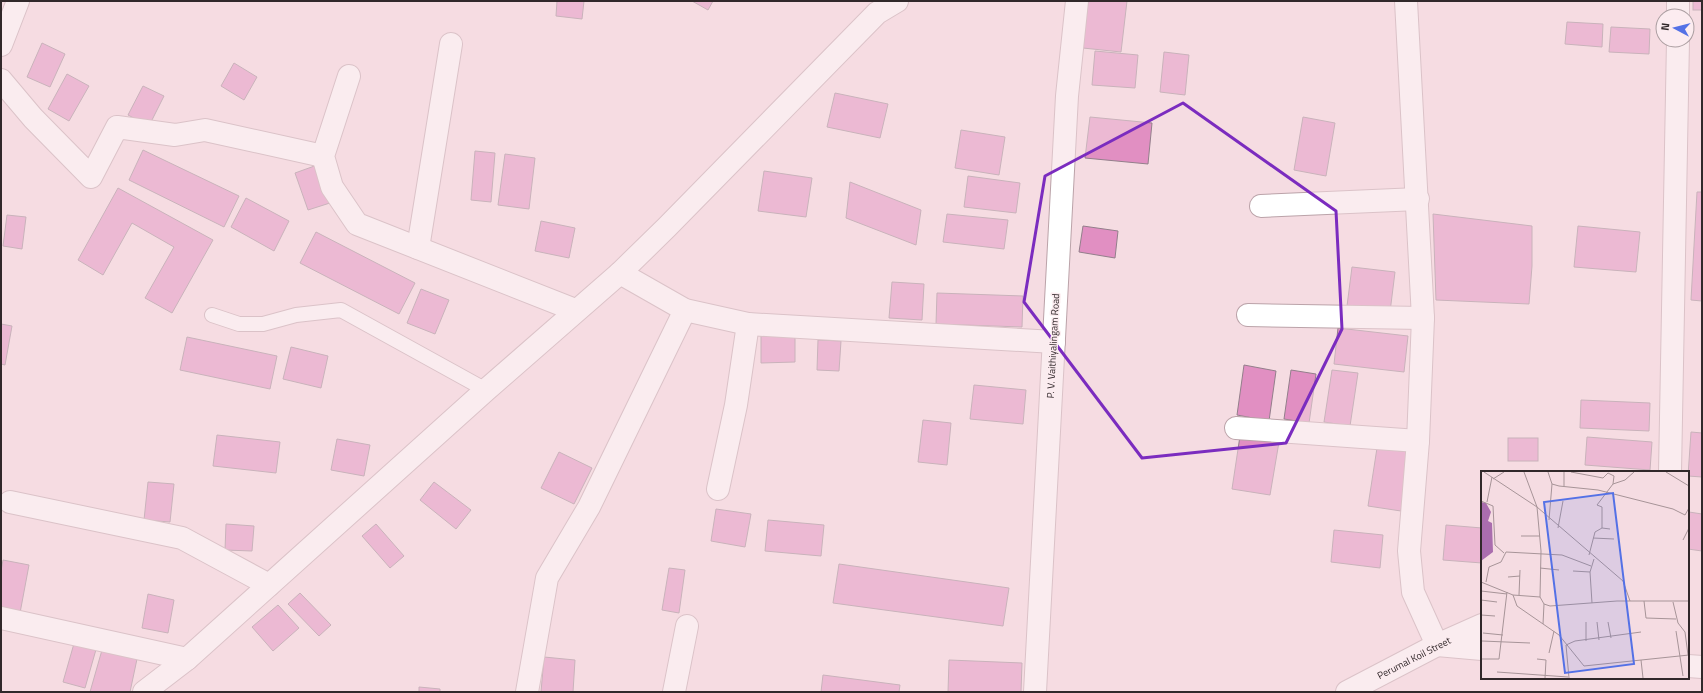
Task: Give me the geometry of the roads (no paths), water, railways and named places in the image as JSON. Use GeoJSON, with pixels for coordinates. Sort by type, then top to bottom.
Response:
{"type":"FeatureCollection","features":[{"type":"Feature","properties":{"kind":"street"},"geometry":{"type":"LineString","coordinates":[[1,45],[18,1]]}},
{"type":"Feature","properties":{"kind":"street"},"geometry":{"type":"LineString","coordinates":[[144,692],[187,659],[486,390],[620,272],[667,227],[877,13],[897,1]]}},
{"type":"Feature","properties":{"kind":"street","name":"P. V. Vaithiyalingam Road"},"geometry":{"type":"LineString","coordinates":[[1035,692],[1067,96],[1077,1]]}},
{"type":"Feature","properties":{"kind":"street"},"geometry":{"type":"LineString","coordinates":[[1406,1],[1418,199],[1423,318],[1418,441],[1409,551],[1413,592],[1437,645],[1481,649]]}},
{"type":"Feature","properties":{"kind":"street"},"geometry":{"type":"LineString","coordinates":[[418,248],[451,44]]}},
{"type":"Feature","properties":{"kind":"street"},"geometry":{"type":"LineString","coordinates":[[1670,471],[1678,48]]}},
{"type":"Feature","properties":{"kind":"street"},"geometry":{"type":"LineString","coordinates":[[349,76],[323,156],[332,187],[357,224],[576,310]]}},
{"type":"Feature","properties":{"kind":"street"},"geometry":{"type":"LineString","coordinates":[[1,80],[33,118],[91,177],[117,127],[175,135],[204,130],[323,156]]}},
{"type":"Feature","properties":{"kind":"street"},"geometry":{"type":"LineString","coordinates":[[1261,206],[1418,199]]}},
{"type":"Feature","properties":{"kind":"street"},"geometry":{"type":"LineString","coordinates":[[620,272],[685,310],[748,324],[1054,342]]}},
{"type":"Feature","properties":{"kind":"street"},"geometry":{"type":"LineString","coordinates":[[527,692],[547,578],[589,507],[685,310]]}},
{"type":"Feature","properties":{"kind":"street"},"geometry":{"type":"LineString","coordinates":[[1248,315],[1423,318]]}},
{"type":"Feature","properties":{"kind":"street"},"geometry":{"type":"LineString","coordinates":[[718,489],[736,405],[748,324]]}},
{"type":"Feature","properties":{"kind":"street"},"geometry":{"type":"LineString","coordinates":[[1236,428],[1418,441]]}},
{"type":"Feature","properties":{"kind":"street"},"geometry":{"type":"LineString","coordinates":[[10,502],[182,538],[269,585]]}},
{"type":"Feature","properties":{"kind":"street"},"geometry":{"type":"LineString","coordinates":[[1,618],[187,659]]}},
{"type":"Feature","properties":{"kind":"street","name":"Perumal Koil Street"},"geometry":{"type":"LineString","coordinates":[[1347,692],[1437,645],[1481,625]]}},
{"type":"Feature","properties":{"kind":"street"},"geometry":{"type":"LineString","coordinates":[[674,692],[687,626]]}},
{"type":"Feature","properties":{"kind":"street"},"geometry":{"type":"LineString","coordinates":[[1689,666],[1702,667]]}},
{"type":"Feature","properties":{"kind":"lane"},"geometry":{"type":"LineString","coordinates":[[212,315],[239,324],[263,324],[296,315],[341,310],[486,390]]}}]}
